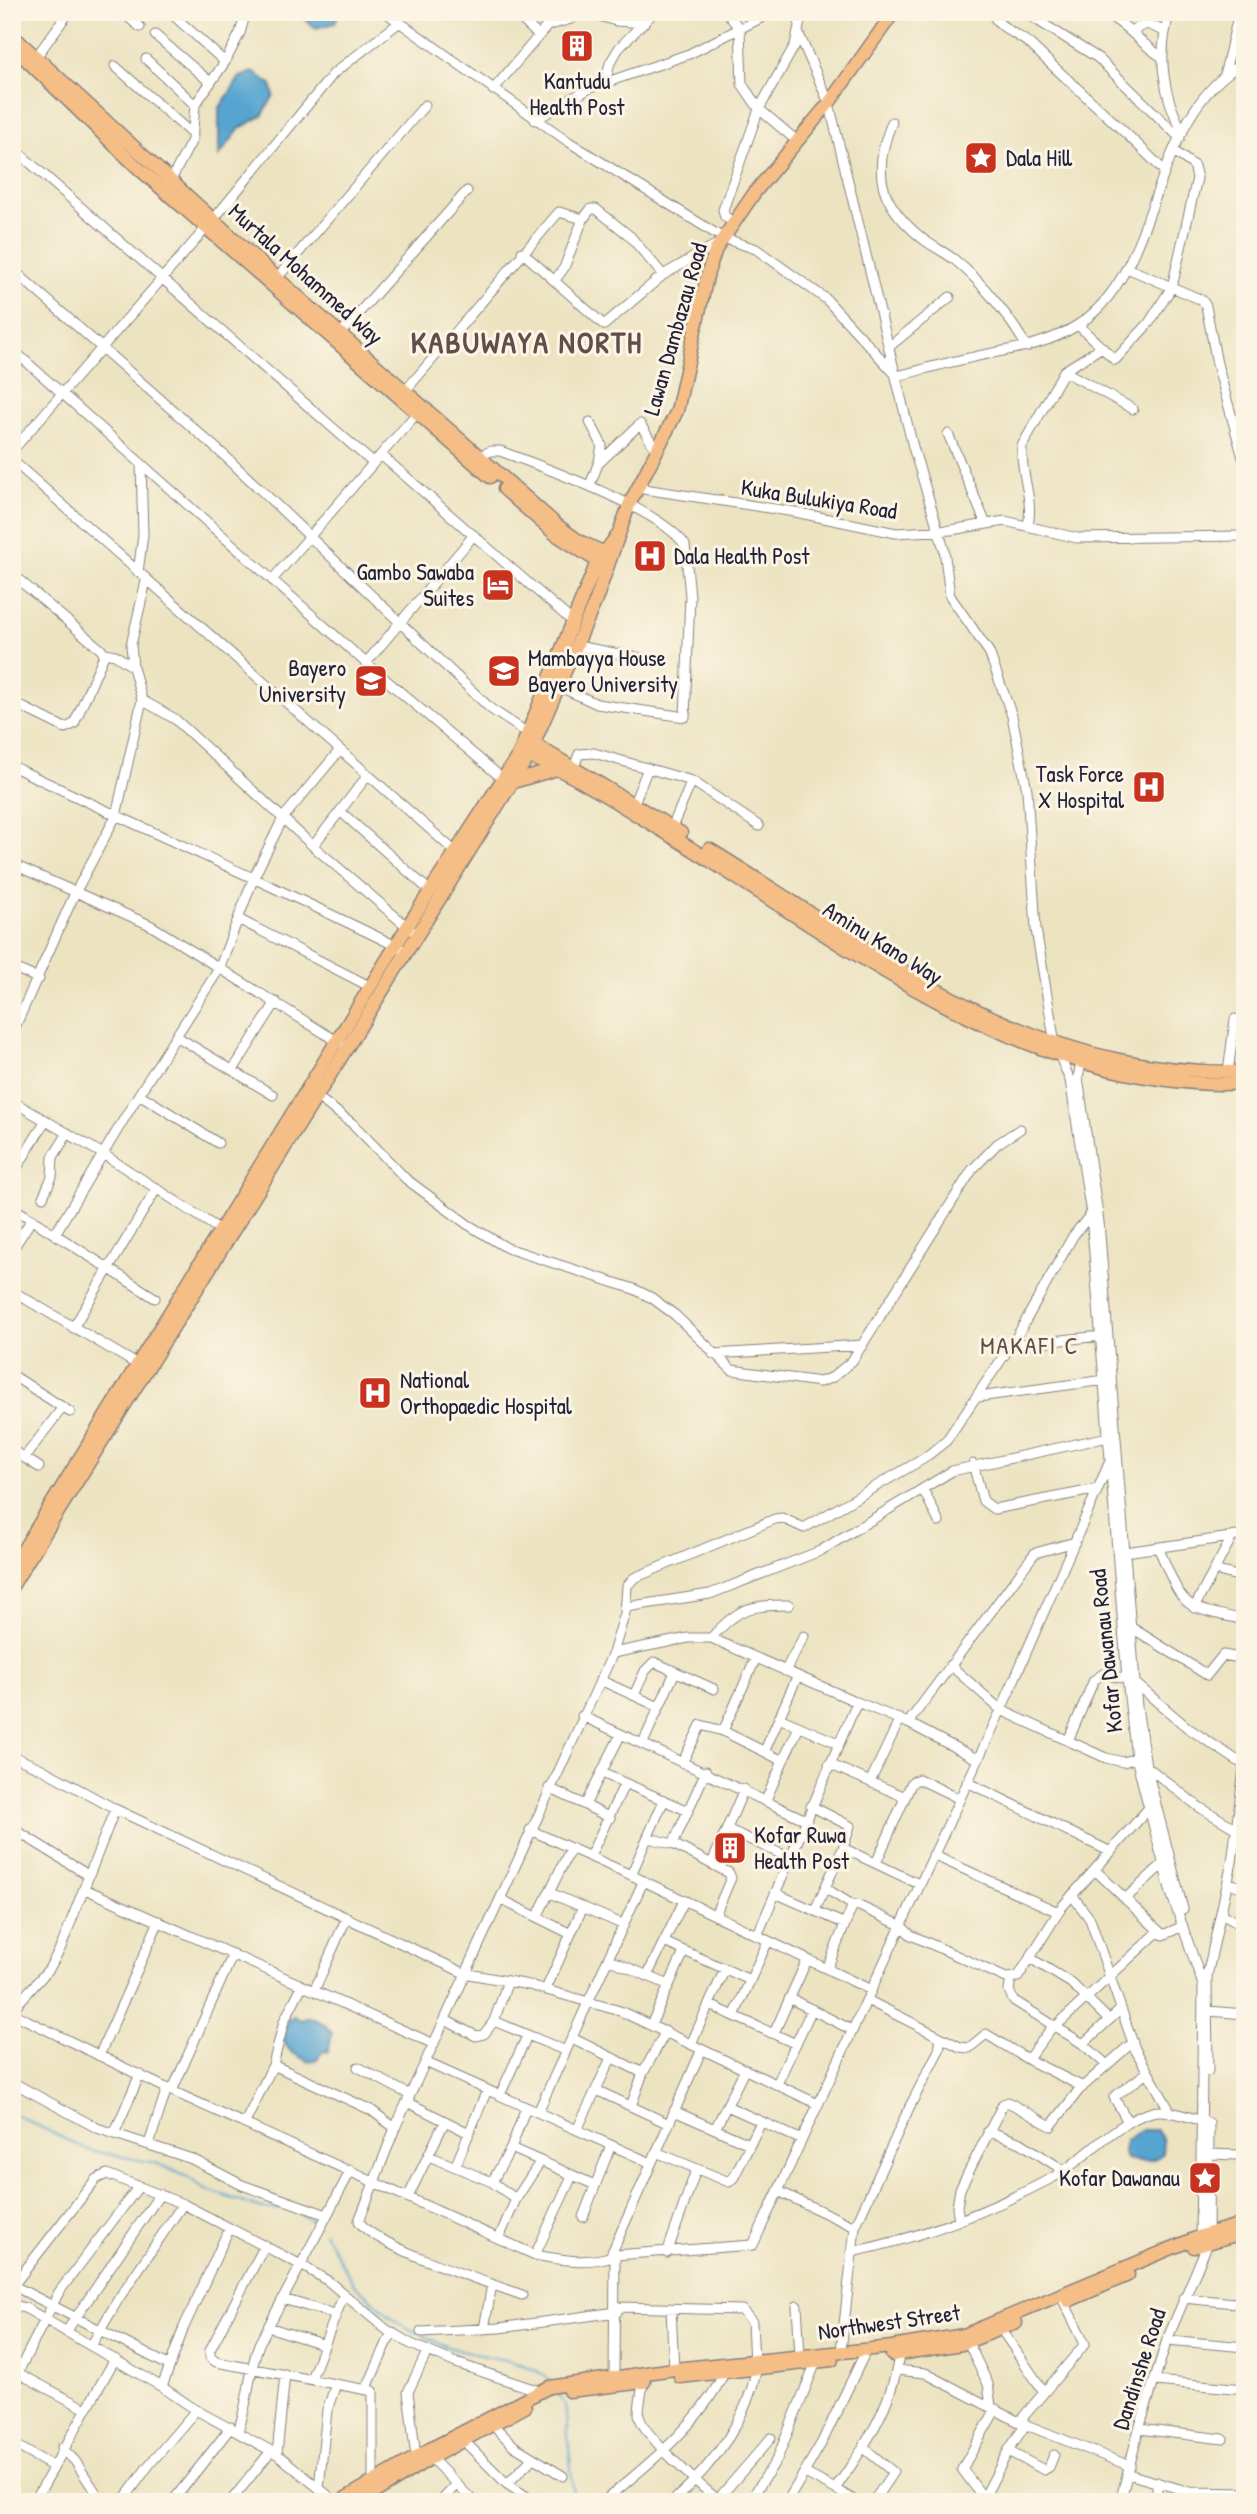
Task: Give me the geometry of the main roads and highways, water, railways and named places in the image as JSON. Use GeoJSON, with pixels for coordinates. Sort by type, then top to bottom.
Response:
{"type":"FeatureCollection","features":[{"type":"Feature","properties":{"kind":"main road","name":"Lawan Dambazau Road"},"geometry":{"type":"LineString","coordinates":[[605,559],[681,401],[708,272],[721,240],[829,103],[894,12]]}},
{"type":"Feature","properties":{"kind":"main road","name":"Murtala Mohammed Way"},"geometry":{"type":"LineString","coordinates":[[12,35],[170,182],[210,224],[538,520],[575,547],[605,559]]}},
{"type":"Feature","properties":{"kind":"main road","name":"Murtala Mohammed Way"},"geometry":{"type":"LineString","coordinates":[[12,46],[99,132],[277,278],[557,525],[605,559]]}},
{"type":"Feature","properties":{"kind":"main road"},"geometry":{"type":"LineString","coordinates":[[575,547],[588,566],[589,582]]}},
{"type":"Feature","properties":{"kind":"main road"},"geometry":{"type":"LineString","coordinates":[[12,1586],[142,1368],[402,949],[419,933],[460,856],[524,755],[572,621],[589,582],[605,559]]}},
{"type":"Feature","properties":{"kind":"main road"},"geometry":{"type":"LineString","coordinates":[[529,739],[542,725],[561,687],[578,646],[605,559]]}},
{"type":"Feature","properties":{"kind":"main road"},"geometry":{"type":"LineString","coordinates":[[542,725],[555,755]]}},
{"type":"Feature","properties":{"kind":"main road","name":"Aminu Kano Way"},"geometry":{"type":"LineString","coordinates":[[529,739],[672,827],[847,941]]}},
{"type":"Feature","properties":{"kind":"main road","name":"Aminu Kano Way"},"geometry":{"type":"LineString","coordinates":[[524,755],[557,769],[847,941],[960,1004],[1081,1063],[1123,1074],[1222,1076],[1245,1072]]}},
{"type":"Feature","properties":{"kind":"main road"},"geometry":{"type":"LineString","coordinates":[[508,781],[557,769]]}},
{"type":"Feature","properties":{"kind":"main road"},"geometry":{"type":"LineString","coordinates":[[402,949],[407,927],[430,891],[460,856]]}},
{"type":"Feature","properties":{"kind":"main road"},"geometry":{"type":"LineString","coordinates":[[343,1044],[371,987],[386,976]]}},
{"type":"Feature","properties":{"kind":"main road","name":"Aminu Kano Way"},"geometry":{"type":"LineString","coordinates":[[1057,1050],[1122,1063],[1222,1076],[1245,1083]]}},
{"type":"Feature","properties":{"kind":"main road"},"geometry":{"type":"LineString","coordinates":[[12,1568],[142,1368]]}},
{"type":"Feature","properties":{"kind":"main road","name":"Northwest Street"},"geometry":{"type":"LineString","coordinates":[[553,2390],[614,2376],[816,2362],[899,2354],[968,2342],[1245,2223]]}},
{"type":"Feature","properties":{"kind":"main road","name":"Northwest Street"},"geometry":{"type":"LineString","coordinates":[[553,2390],[723,2375],[800,2355],[964,2335],[1204,2242],[1239,2233]]}},
{"type":"Feature","properties":{"kind":"main road"},"geometry":{"type":"LineString","coordinates":[[359,2502],[431,2458],[553,2390]]}},
{"type":"Feature","properties":{"kind":"main road"},"geometry":{"type":"LineString","coordinates":[[338,2502],[416,2456],[553,2390]]}},
{"type":"Feature","properties":{"kind":"water"},"geometry":{"type":"Polygon","coordinates":[[[290,12],[339,12],[335,23],[316,28],[300,15],[290,12]]]}},
{"type":"Feature","properties":{"kind":"water"},"geometry":{"type":"Polygon","coordinates":[[[253,72],[271,84],[274,95],[262,116],[240,128],[219,156],[219,109],[240,77],[253,72]]]}},
{"type":"Feature","properties":{"kind":"water"},"geometry":{"type":"Polygon","coordinates":[[[294,2016],[301,2020],[309,2017],[323,2023],[332,2033],[328,2052],[323,2051],[317,2059],[309,2062],[291,2052],[283,2041],[287,2020],[294,2016]]]}},
{"type":"Feature","properties":{"kind":"water"},"geometry":{"type":"Polygon","coordinates":[[[1140,2130],[1156,2130],[1163,2139],[1162,2154],[1145,2161],[1126,2159],[1123,2152],[1125,2141],[1140,2130]]]}},
{"type":"Feature","properties":{"kind":"waterway"},"geometry":{"type":"LineString","coordinates":[[12,2113],[87,2150],[155,2163],[186,2176],[205,2189],[262,2209],[292,2209],[318,2225]]}},
{"type":"Feature","properties":{"kind":"waterway"},"geometry":{"type":"LineString","coordinates":[[324,2232],[353,2283],[397,2322],[418,2333]]}},
{"type":"Feature","properties":{"kind":"waterway"},"geometry":{"type":"LineString","coordinates":[[423,2335],[454,2349],[521,2364],[543,2375],[550,2382]]}},
{"type":"Feature","properties":{"kind":"waterway"},"geometry":{"type":"LineString","coordinates":[[557,2393],[565,2404],[574,2502]]}},
{"type":"Feature","properties":{"kind":"place","name":"Kantudu Health Post"},"geometry":{"type":"Point","coordinates":[577,46]}},
{"type":"Feature","properties":{"kind":"place","name":"Dala Hill"},"geometry":{"type":"Point","coordinates":[981,158]}},
{"type":"Feature","properties":{"kind":"place","name":"Dala Health Post"},"geometry":{"type":"Point","coordinates":[650,556]}},
{"type":"Feature","properties":{"kind":"place","name":"Gambo Sawaba Suites"},"geometry":{"type":"Point","coordinates":[498,585]}},
{"type":"Feature","properties":{"kind":"place","name":"Mambayya House Bayero University"},"geometry":{"type":"Point","coordinates":[504,671]}},
{"type":"Feature","properties":{"kind":"place","name":"Bayero University"},"geometry":{"type":"Point","coordinates":[371,681]}},
{"type":"Feature","properties":{"kind":"place","name":"Task Force X Hospital"},"geometry":{"type":"Point","coordinates":[1149,787]}},
{"type":"Feature","properties":{"kind":"place","name":"National Orthopaedic Hospital"},"geometry":{"type":"Point","coordinates":[375,1393]}},
{"type":"Feature","properties":{"kind":"place","name":"Kofar Ruwa Health Post"},"geometry":{"type":"Point","coordinates":[730,1848]}},
{"type":"Feature","properties":{"kind":"place","name":"Kofar Dawanau"},"geometry":{"type":"Point","coordinates":[1205,2178]}},
{"type":"Feature","properties":{"kind":"district","name":"KABUWAYA NORTH"},"geometry":{"type":"Point","coordinates":[527,343]}},
{"type":"Feature","properties":{"kind":"district","name":"MAKAFI C"},"geometry":{"type":"Point","coordinates":[1030,1346]}}]}
